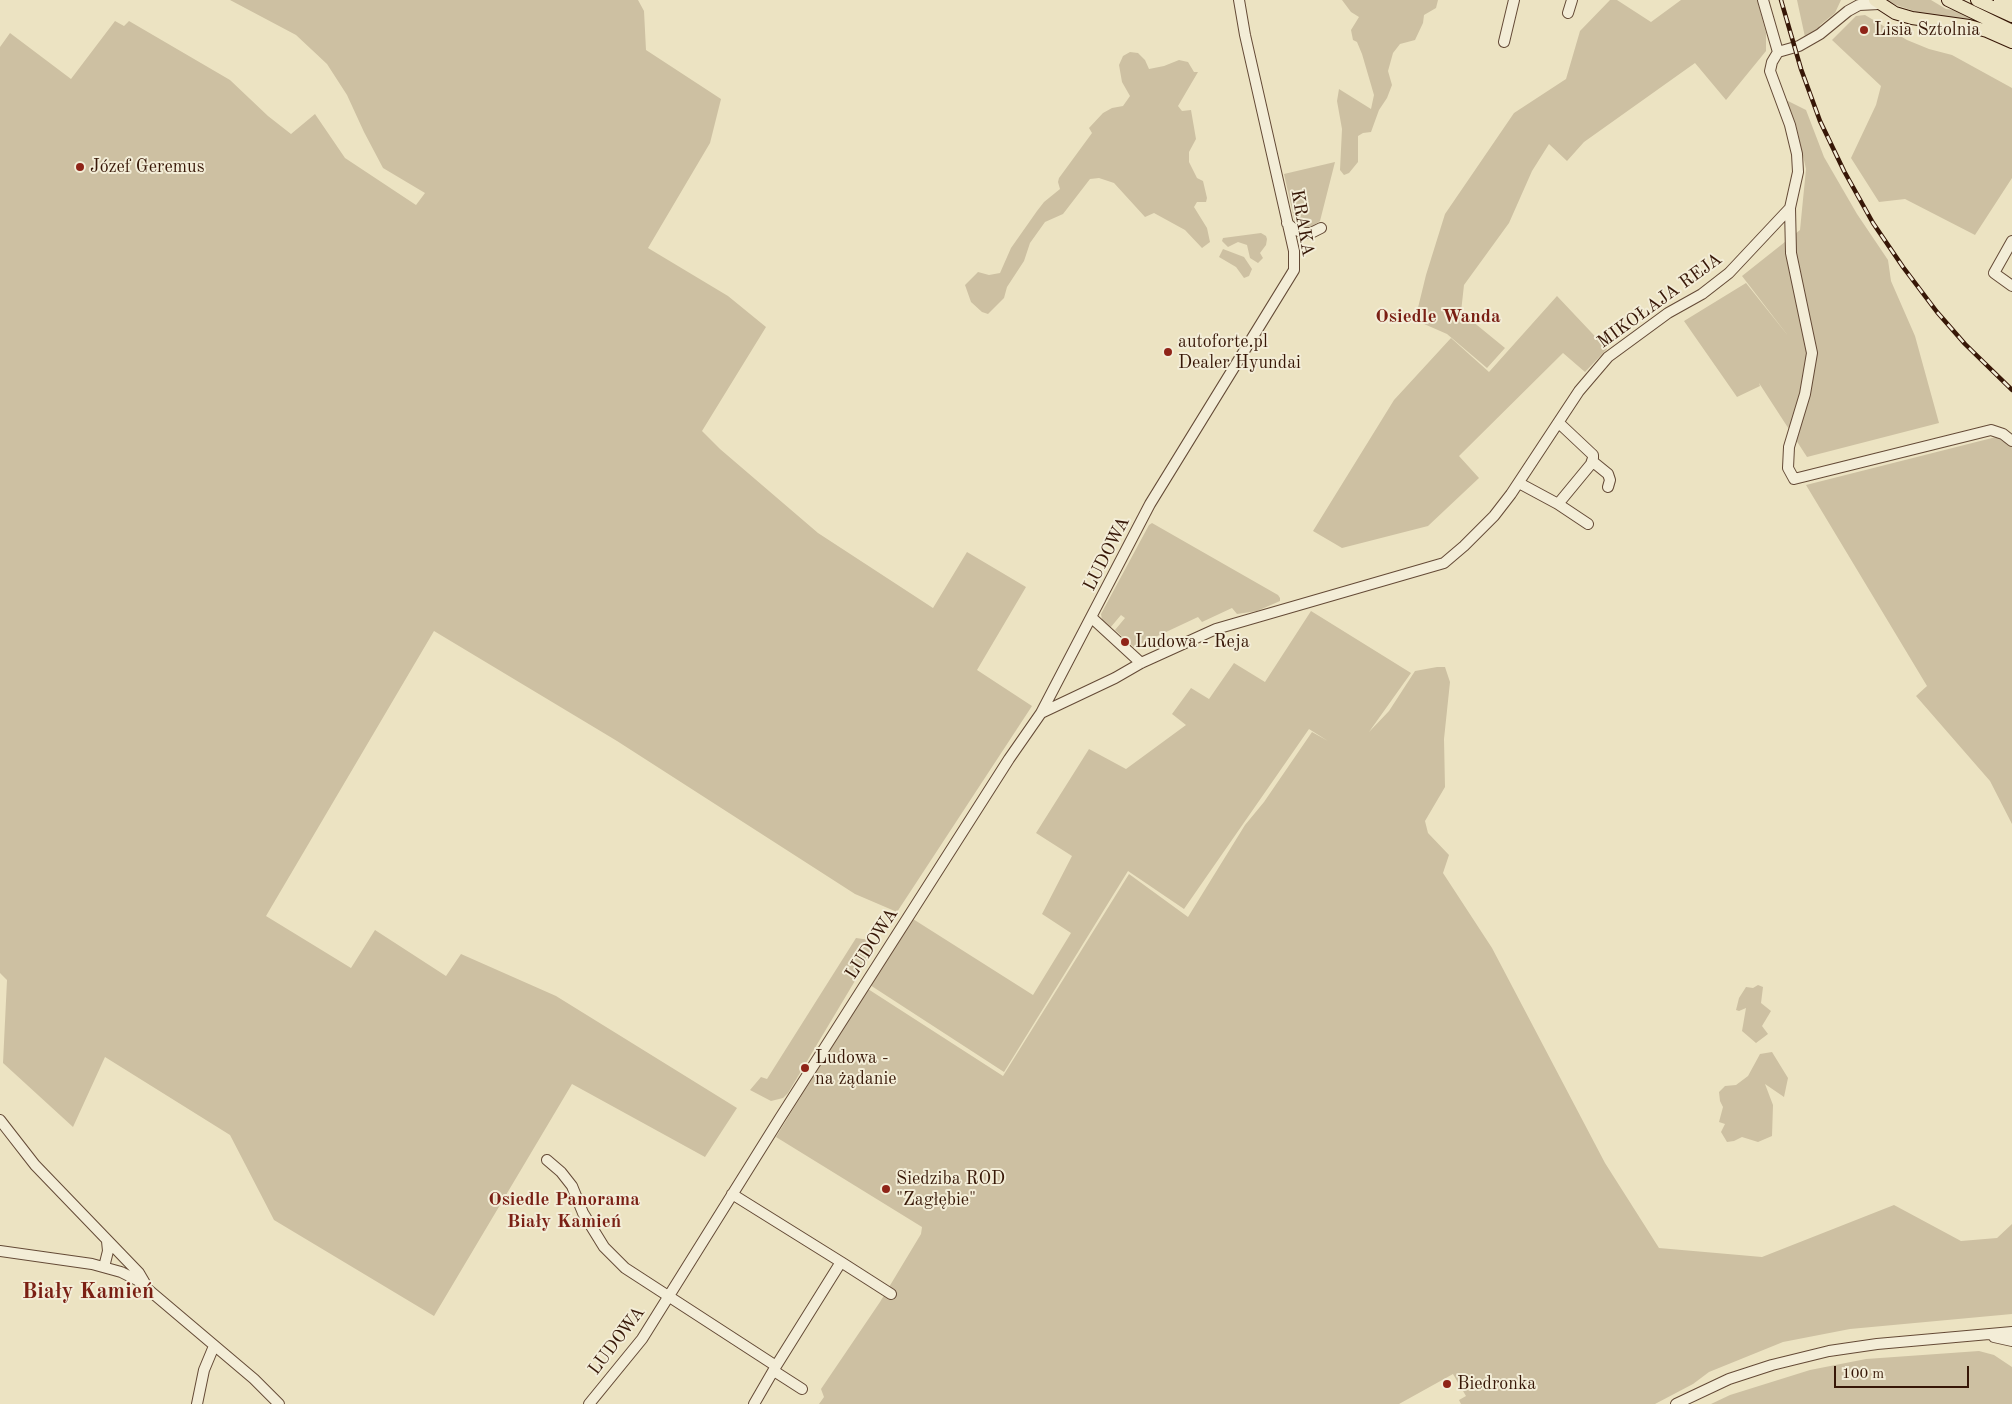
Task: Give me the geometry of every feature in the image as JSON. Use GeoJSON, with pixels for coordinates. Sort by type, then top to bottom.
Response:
{"type":"FeatureCollection","features":[{"type":"Feature","properties":{"kind":"main road"},"geometry":{"type":"LineString","coordinates":[[1948,0],[2012,31]]}},
{"type":"Feature","properties":{"kind":"main road"},"geometry":{"type":"LineString","coordinates":[[1977,0],[2012,16]]}},
{"type":"Feature","properties":{"kind":"main road"},"geometry":{"type":"LineString","coordinates":[[2000,0],[2012,7]]}},
{"type":"Feature","properties":{"kind":"main road"},"geometry":{"type":"LineString","coordinates":[[1877,2],[1912,18],[1969,26],[1987,31],[2012,42]]}},
{"type":"Feature","properties":{"kind":"street","name":"KRAKA"},"geometry":{"type":"LineString","coordinates":[[1150,504],[1294,270],[1294,251],[1245,35],[1239,0]]}},
{"type":"Feature","properties":{"kind":"street"},"geometry":{"type":"LineString","coordinates":[[1504,42],[1514,0]]}},
{"type":"Feature","properties":{"kind":"street"},"geometry":{"type":"LineString","coordinates":[[1568,13],[1572,0]]}},
{"type":"Feature","properties":{"kind":"street"},"geometry":{"type":"LineString","coordinates":[[1764,0],[1778,52]]}},
{"type":"Feature","properties":{"kind":"street"},"geometry":{"type":"LineString","coordinates":[[1848,11],[1851,0]]}},
{"type":"Feature","properties":{"kind":"street"},"geometry":{"type":"LineString","coordinates":[[1877,2],[1859,6],[1848,11],[1820,34],[1799,46],[1778,52],[1772,62],[1770,72],[1790,125],[1797,154],[1798,172],[1790,208],[1790,253],[1812,353],[1805,394],[1789,447],[1788,468],[1794,479],[1991,430],[2003,434],[2012,441]]}},
{"type":"Feature","properties":{"kind":"street","name":"MIKOŁAJA REJA"},"geometry":{"type":"LineString","coordinates":[[1293,606],[1444,563],[1494,516],[1519,483],[1579,391],[1608,356],[1668,314],[1702,294],[1730,273],[1790,208]]}},
{"type":"Feature","properties":{"kind":"street"},"geometry":{"type":"LineString","coordinates":[[1288,223],[1294,229],[1304,233],[1311,233],[1321,228]]}},
{"type":"Feature","properties":{"kind":"street"},"geometry":{"type":"LineString","coordinates":[[2012,241],[1994,273],[2012,286]]}},
{"type":"Feature","properties":{"kind":"street"},"geometry":{"type":"LineString","coordinates":[[1558,504],[1592,461],[1593,455],[1559,422]]}},
{"type":"Feature","properties":{"kind":"street"},"geometry":{"type":"LineString","coordinates":[[1592,461],[1608,474],[1610,480],[1608,487]]}},
{"type":"Feature","properties":{"kind":"street"},"geometry":{"type":"LineString","coordinates":[[1519,483],[1558,504],[1588,524]]}},
{"type":"Feature","properties":{"kind":"street","name":"LUDOWA"},"geometry":{"type":"LineString","coordinates":[[589,1404],[642,1339],[1009,759],[1041,713],[1150,504]]}},
{"type":"Feature","properties":{"kind":"street","name":"LUDOWA"},"geometry":{"type":"LineString","coordinates":[[1041,713],[1115,678],[1141,663],[1216,629],[1293,606]]}},
{"type":"Feature","properties":{"kind":"street","name":"LUDOWA"},"geometry":{"type":"LineString","coordinates":[[1092,618],[1141,663]]}},
{"type":"Feature","properties":{"kind":"street"},"geometry":{"type":"LineString","coordinates":[[0,1120],[35,1165],[107,1241],[120,1252],[139,1273],[148,1288]]}},
{"type":"Feature","properties":{"kind":"street"},"geometry":{"type":"LineString","coordinates":[[547,1160],[561,1172],[572,1186],[583,1214],[604,1247],[625,1268],[669,1296],[802,1389]]}},
{"type":"Feature","properties":{"kind":"street"},"geometry":{"type":"LineString","coordinates":[[732,1194],[891,1294]]}},
{"type":"Feature","properties":{"kind":"street"},"geometry":{"type":"LineString","coordinates":[[104,1267],[108,1250],[107,1241]]}},
{"type":"Feature","properties":{"kind":"street"},"geometry":{"type":"LineString","coordinates":[[0,1251],[104,1267],[122,1272],[148,1288],[279,1404]]}},
{"type":"Feature","properties":{"kind":"street"},"geometry":{"type":"LineString","coordinates":[[104,1267],[116,1264],[120,1252]]}},
{"type":"Feature","properties":{"kind":"street"},"geometry":{"type":"LineString","coordinates":[[754,1404],[841,1262]]}},
{"type":"Feature","properties":{"kind":"street"},"geometry":{"type":"LineString","coordinates":[[1988,1336],[1999,1332],[2012,1332]]}},
{"type":"Feature","properties":{"kind":"street"},"geometry":{"type":"LineString","coordinates":[[1676,1404],[1729,1379],[1772,1365],[1829,1351],[1877,1344],[1988,1336],[2012,1340]]}},
{"type":"Feature","properties":{"kind":"street"},"geometry":{"type":"LineString","coordinates":[[197,1404],[204,1370],[214,1346]]}},
{"type":"Feature","properties":{"kind":"shaded area"},"geometry":{"type":"Polygon","coordinates":[[[230,0],[638,0],[644,11],[646,50],[721,99],[710,143],[648,248],[728,296],[766,327],[702,431],[720,449],[818,533],[933,608],[967,552],[1026,587],[977,670],[1032,706],[897,912],[855,894],[617,741],[434,631],[266,916],[351,968],[375,930],[446,976],[461,954],[556,996],[737,1108],[705,1157],[572,1084],[434,1316],[274,1220],[230,1135],[105,1057],[73,1127],[3,1063],[7,980],[0,973],[0,47],[10,33],[71,79],[115,21],[124,26],[129,21],[230,80],[268,116],[291,134],[315,114],[345,158],[416,205],[425,193],[383,168],[347,95],[327,64],[296,35],[230,0]]]}},
{"type":"Feature","properties":{"kind":"shaded area"},"geometry":{"type":"Polygon","coordinates":[[[1342,0],[1438,0],[1436,8],[1424,15],[1423,23],[1415,40],[1400,44],[1393,53],[1388,71],[1392,85],[1387,98],[1379,110],[1371,132],[1358,136],[1358,162],[1349,173],[1344,175],[1340,170],[1342,129],[1337,101],[1339,89],[1371,109],[1374,95],[1362,54],[1357,42],[1353,40],[1351,30],[1359,17],[1351,12],[1342,0]]]}},
{"type":"Feature","properties":{"kind":"shaded area"},"geometry":{"type":"Polygon","coordinates":[[[1610,0],[1617,0],[1651,22],[1681,0],[1757,0],[1766,33],[1766,51],[1726,100],[1695,63],[1584,142],[1567,161],[1549,144],[1532,171],[1509,223],[1464,285],[1461,312],[1505,348],[1487,368],[1447,334],[1415,320],[1426,275],[1445,214],[1514,113],[1566,79],[1580,31],[1610,0]]]}},
{"type":"Feature","properties":{"kind":"shaded area"},"geometry":{"type":"Polygon","coordinates":[[[1797,0],[1841,0],[1835,13],[1820,25],[1818,30],[1805,37],[1797,0]]]}},
{"type":"Feature","properties":{"kind":"shaded area"},"geometry":{"type":"Polygon","coordinates":[[[1886,0],[1931,0],[1946,9],[1954,10],[1979,23],[1920,13],[1886,0]]]}},
{"type":"Feature","properties":{"kind":"shaded area"},"geometry":{"type":"Polygon","coordinates":[[[1865,15],[1907,40],[1929,49],[1952,55],[2012,88],[2012,178],[1975,235],[1905,199],[1879,202],[1851,158],[1876,105],[1881,86],[1832,40],[1856,16],[1865,15]]]}},
{"type":"Feature","properties":{"kind":"shaded area"},"geometry":{"type":"Polygon","coordinates":[[[1130,52],[1138,53],[1145,60],[1149,69],[1179,60],[1188,62],[1194,72],[1198,72],[1178,106],[1182,111],[1191,110],[1196,139],[1189,152],[1189,162],[1197,178],[1203,181],[1207,198],[1206,202],[1197,202],[1194,207],[1207,228],[1210,242],[1202,248],[1185,230],[1154,213],[1145,217],[1114,183],[1099,178],[1090,179],[1063,214],[1045,222],[1030,243],[1024,261],[1007,287],[1004,298],[988,314],[982,312],[971,302],[965,285],[978,272],[989,275],[1000,273],[1011,248],[1037,211],[1044,202],[1060,189],[1059,178],[1092,133],[1089,128],[1103,113],[1112,108],[1123,106],[1130,96],[1122,82],[1119,65],[1123,56],[1130,52]]]}},
{"type":"Feature","properties":{"kind":"shaded area"},"geometry":{"type":"Polygon","coordinates":[[[1786,100],[1806,110],[1824,157],[1857,214],[1888,260],[1891,281],[1915,336],[1939,423],[1807,457],[1759,383],[1760,386],[1737,397],[1684,321],[1746,283],[1789,337],[1742,276],[1800,230],[1806,169],[1796,125],[1786,100]]]}},
{"type":"Feature","properties":{"kind":"shaded area"},"geometry":{"type":"Polygon","coordinates":[[[1335,162],[1320,221],[1310,228],[1299,227],[1295,223],[1284,174],[1335,162]]]}},
{"type":"Feature","properties":{"kind":"shaded area"},"geometry":{"type":"Polygon","coordinates":[[[1261,233],[1267,239],[1266,245],[1260,253],[1263,258],[1258,263],[1250,258],[1247,245],[1238,242],[1228,247],[1222,241],[1223,238],[1261,233]]]}},
{"type":"Feature","properties":{"kind":"shaded area"},"geometry":{"type":"Polygon","coordinates":[[[1223,249],[1244,257],[1252,269],[1249,276],[1244,278],[1236,267],[1219,257],[1223,249]]]}},
{"type":"Feature","properties":{"kind":"shaded area"},"geometry":{"type":"Polygon","coordinates":[[[1557,296],[1607,349],[1585,372],[1563,353],[1459,456],[1479,478],[1428,526],[1342,548],[1313,531],[1394,400],[1451,338],[1489,372],[1557,296]]]}},
{"type":"Feature","properties":{"kind":"shaded area"},"geometry":{"type":"Polygon","coordinates":[[[1996,437],[2012,447],[2012,824],[1990,781],[1916,696],[1927,686],[1806,485],[1996,437]]]}},
{"type":"Feature","properties":{"kind":"shaded area"},"geometry":{"type":"Polygon","coordinates":[[[1152,523],[1278,595],[1280,601],[1257,611],[1237,614],[1232,608],[1202,622],[1198,617],[1134,647],[1115,630],[1125,618],[1121,615],[1110,628],[1102,620],[1101,614],[1149,525],[1152,523]]]}},
{"type":"Feature","properties":{"kind":"shaded area"},"geometry":{"type":"Polygon","coordinates":[[[1311,611],[1411,673],[1369,732],[1389,711],[1415,671],[1445,667],[1450,682],[1444,739],[1445,787],[1425,821],[1428,833],[1449,855],[1443,873],[1492,948],[1605,1163],[1659,1248],[1762,1257],[1894,1205],[1961,1241],[1997,1238],[2012,1224],[2012,1314],[1850,1329],[1783,1342],[1709,1372],[1693,1384],[1655,1404],[1461,1404],[1459,1400],[1466,1396],[1453,1374],[1399,1404],[819,1404],[824,1397],[821,1389],[880,1302],[921,1234],[922,1227],[776,1137],[868,989],[1003,1076],[1129,874],[1188,917],[1245,825],[1264,802],[1312,732],[1328,741],[1309,729],[1184,909],[1128,871],[1004,1072],[870,985],[913,919],[1033,995],[1071,933],[1042,914],[1072,856],[1036,833],[1089,749],[1126,769],[1186,725],[1172,714],[1191,688],[1209,699],[1234,663],[1265,682],[1311,611]]]}},
{"type":"Feature","properties":{"kind":"shaded area"},"geometry":{"type":"Polygon","coordinates":[[[856,938],[870,940],[874,945],[874,949],[788,1093],[783,1098],[771,1101],[750,1090],[761,1077],[767,1079],[856,938]]]}},
{"type":"Feature","properties":{"kind":"shaded area"},"geometry":{"type":"Polygon","coordinates":[[[1758,985],[1763,987],[1761,1003],[1771,1011],[1762,1026],[1768,1034],[1756,1043],[1742,1031],[1746,1008],[1739,1011],[1736,1010],[1739,998],[1746,987],[1753,988],[1758,985]]]}},
{"type":"Feature","properties":{"kind":"shaded area"},"geometry":{"type":"Polygon","coordinates":[[[1772,1052],[1788,1078],[1784,1097],[1765,1084],[1773,1105],[1772,1136],[1758,1142],[1742,1137],[1727,1142],[1721,1132],[1725,1124],[1719,1122],[1723,1107],[1719,1092],[1725,1086],[1736,1085],[1748,1076],[1760,1054],[1772,1052]]]}},
{"type":"Feature","properties":{"kind":"shaded area"},"geometry":{"type":"Polygon","coordinates":[[[1979,1351],[1994,1355],[2012,1367],[2012,1404],[1711,1404],[1730,1395],[1810,1370],[1866,1359],[1979,1351]]]}},
{"type":"Feature","properties":{"kind":"railway"},"geometry":{"type":"LineString","coordinates":[[1781,0],[1801,69],[1820,121],[1844,171],[1873,223],[1937,312],[1965,344],[2012,390]]}},
{"type":"Feature","properties":{"kind":"place","name":"Lisia Sztolnia"},"geometry":{"type":"Point","coordinates":[1864,30]}},
{"type":"Feature","properties":{"kind":"place","name":"Józef Geremus"},"geometry":{"type":"Point","coordinates":[80,167]}},
{"type":"Feature","properties":{"kind":"place","name":"autoforte.pl Dealer Hyundai"},"geometry":{"type":"Point","coordinates":[1168,352]}},
{"type":"Feature","properties":{"kind":"place","name":"Ludowa - Reja"},"geometry":{"type":"Point","coordinates":[1125,642]}},
{"type":"Feature","properties":{"kind":"place","name":"Ludowa - na żądanie"},"geometry":{"type":"Point","coordinates":[805,1068]}},
{"type":"Feature","properties":{"kind":"place","name":"Siedziba ROD \"Zagłębie\""},"geometry":{"type":"Point","coordinates":[886,1189]}},
{"type":"Feature","properties":{"kind":"place","name":"Biedronka"},"geometry":{"type":"Point","coordinates":[1447,1384]}},
{"type":"Feature","properties":{"kind":"district","name":"Osiedle Wanda"},"geometry":{"type":"Point","coordinates":[1438,317]}},
{"type":"Feature","properties":{"kind":"district","name":"Osiedle Panorama Biały Kamień"},"geometry":{"type":"Point","coordinates":[564,1211]}},
{"type":"Feature","properties":{"kind":"district","name":"Biały Kamień"},"geometry":{"type":"Point","coordinates":[88,1292]}}]}
